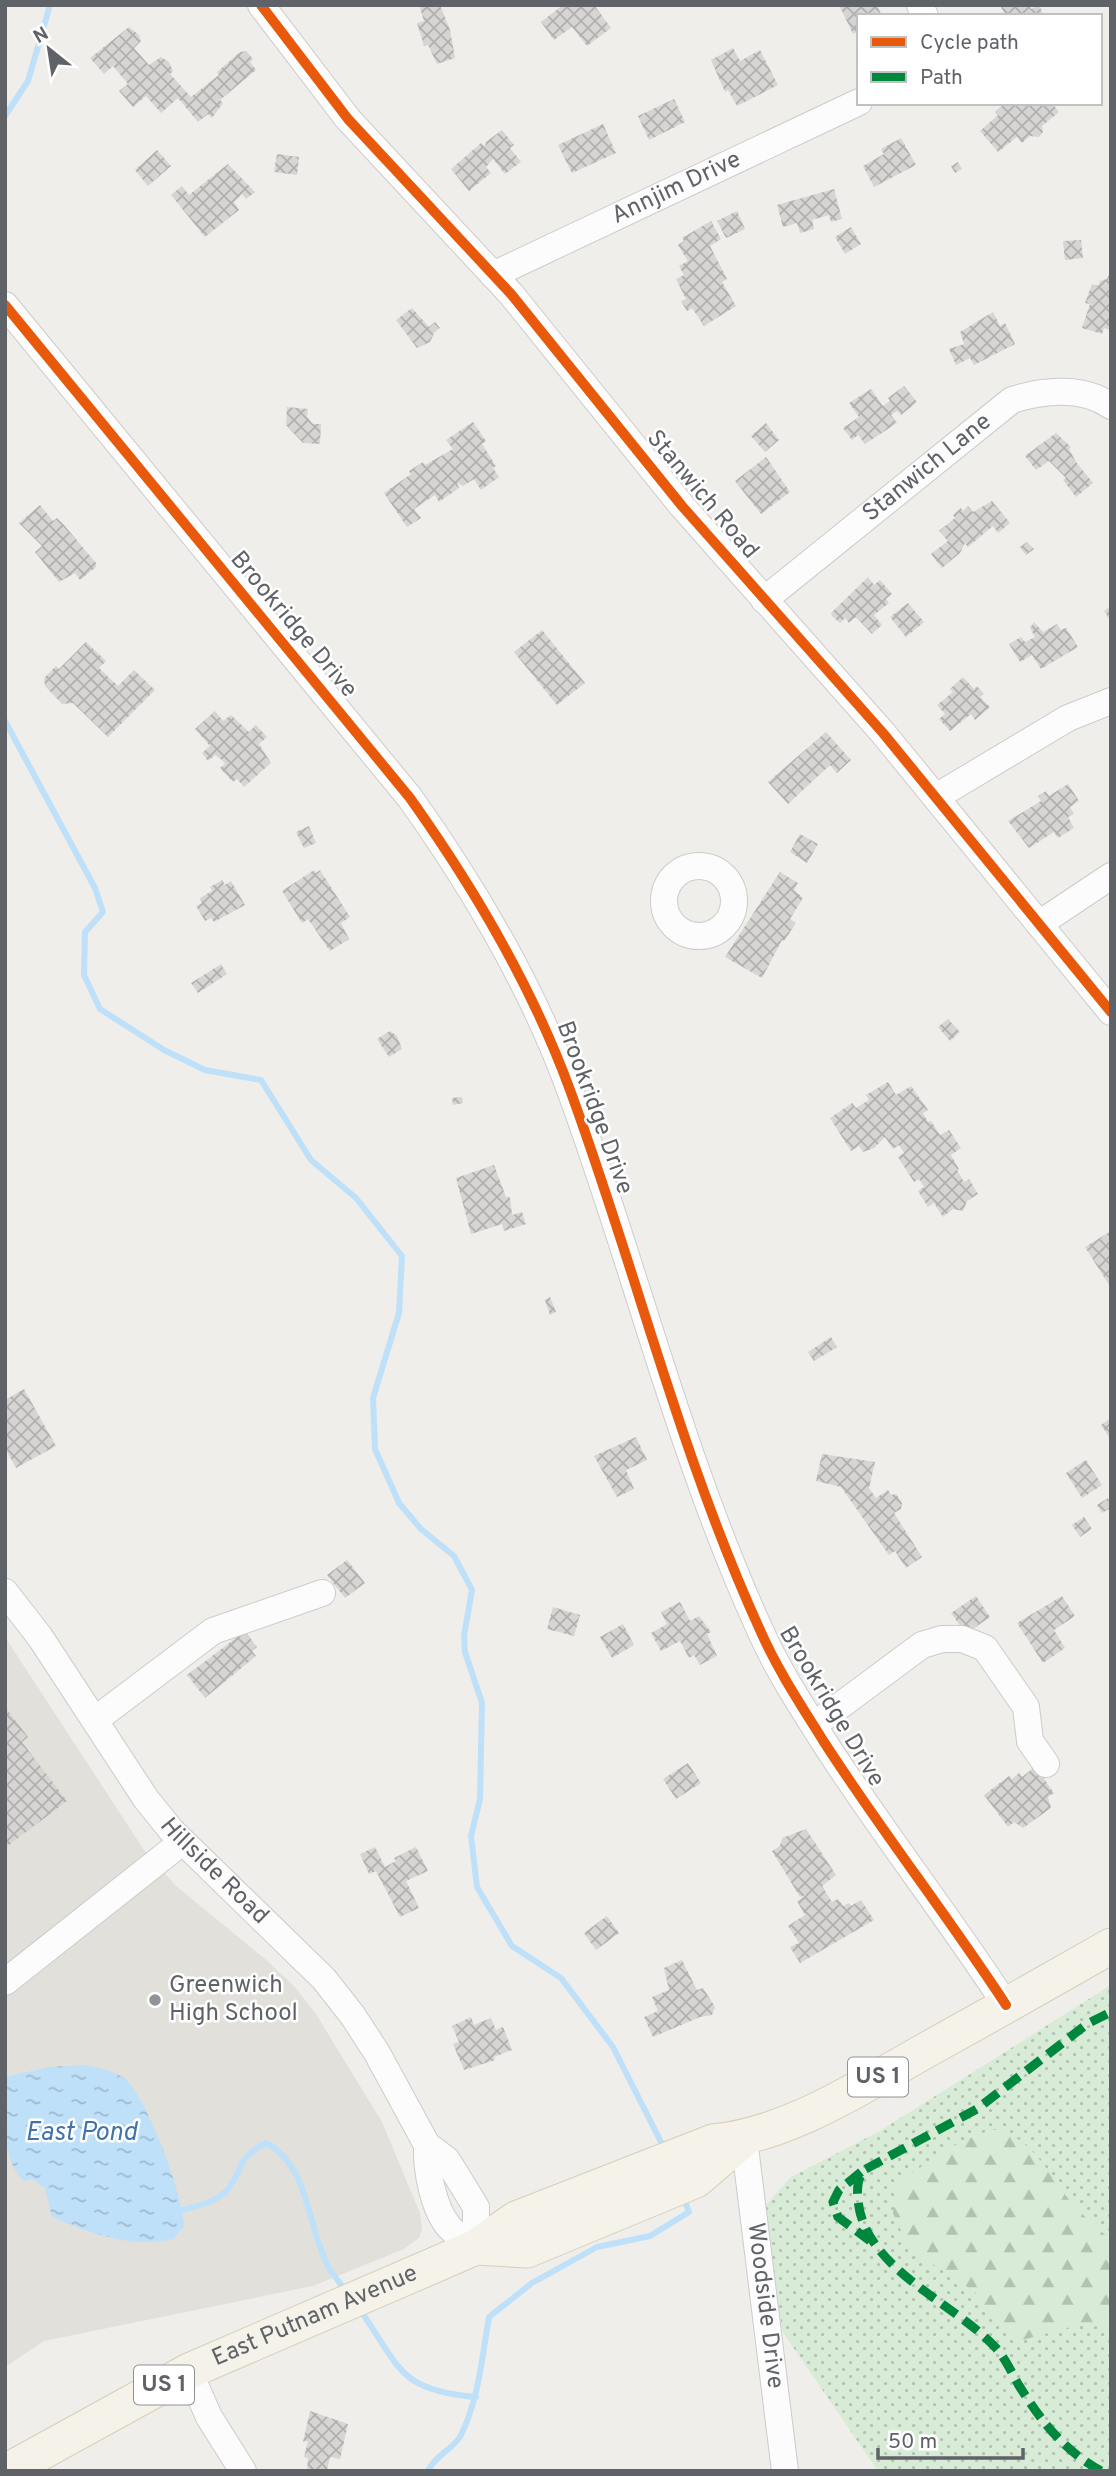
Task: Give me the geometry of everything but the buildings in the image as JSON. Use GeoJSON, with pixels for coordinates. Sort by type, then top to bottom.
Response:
{"type":"FeatureCollection","features":[{"type":"Feature","properties":{"kind":"main road","name":"East Putnam Avenue"},"geometry":{"type":"LineString","coordinates":[[7,2471],[189,2371],[476,2247],[516,2219],[653,2181],[851,2091],[1111,1947]]}},
{"type":"Feature","properties":{"kind":"street","name":"Stanwich Road"},"geometry":{"type":"LineString","coordinates":[[261,5],[348,119],[493,275],[690,515],[936,797],[1111,1012]]}},
{"type":"Feature","properties":{"kind":"street","name":"Annjim Drive"},"geometry":{"type":"LineString","coordinates":[[493,275],[857,103]]}},
{"type":"Feature","properties":{"kind":"street","name":"Brookridge Drive"},"geometry":{"type":"LineString","coordinates":[[5,305],[410,798],[440,841],[491,925],[525,987],[570,1091],[712,1517],[760,1632],[814,1725],[1006,2005]]}},
{"type":"Feature","properties":{"kind":"street","name":"Stanwich Lane"},"geometry":{"type":"LineString","coordinates":[[764,600],[1012,400],[1052,391],[1088,396],[1111,406]]}},
{"type":"Feature","properties":{"kind":"street"},"geometry":{"type":"LineString","coordinates":[[936,797],[1068,718],[1111,701]]}},
{"type":"Feature","properties":{"kind":"street"},"geometry":{"type":"LineString","coordinates":[[1039,924],[1111,876]]}},
{"type":"Feature","properties":{"kind":"street","name":"Hillside Road"},"geometry":{"type":"LineString","coordinates":[[5,1592],[40,1637],[146,1799],[182,1842],[324,1979],[377,2053],[427,2146],[426,2172],[448,2226],[476,2247]]}},
{"type":"Feature","properties":{"kind":"street"},"geometry":{"type":"LineString","coordinates":[[96,1720],[213,1631],[322,1593]]}},
{"type":"Feature","properties":{"kind":"street"},"geometry":{"type":"LineString","coordinates":[[814,1725],[922,1645],[942,1639],[962,1639],[985,1648],[1001,1668],[1026,1707],[1030,1741],[1046,1764]]}},
{"type":"Feature","properties":{"kind":"street"},"geometry":{"type":"LineString","coordinates":[[5,1982],[182,1842]]}},
{"type":"Feature","properties":{"kind":"street","name":"Woodside Drive"},"geometry":{"type":"LineString","coordinates":[[744,2139],[753,2194],[785,2471]]}},
{"type":"Feature","properties":{"kind":"street"},"geometry":{"type":"LineString","coordinates":[[189,2371],[209,2417],[243,2471]]}},
{"type":"Feature","properties":{"kind":"shaded area","name":"Greenwich High School"},"geometry":{"type":"Polygon","coordinates":[[[5,1637],[144,1850],[176,1886],[294,1986],[316,2014],[382,2122],[420,2213],[422,2229],[419,2238],[404,2249],[313,2286],[44,2341],[5,2367],[5,1637]]]}},
{"type":"Feature","properties":{"kind":"green space"},"geometry":{"type":"Polygon","coordinates":[[[1111,1985],[1111,2471],[878,2471],[782,2331],[765,2206],[791,2177],[880,2131],[1111,1985]]]}},
{"type":"Feature","properties":{"kind":"green space"},"geometry":{"type":"Polygon","coordinates":[[[995,2129],[1020,2140],[1030,2149],[1071,2202],[1111,2240],[1111,2329],[1082,2324],[1022,2340],[1002,2331],[975,2292],[925,2259],[904,2237],[893,2213],[897,2185],[955,2145],[995,2129]]]}},
{"type":"Feature","properties":{"kind":"water","name":"East Pond"},"geometry":{"type":"Polygon","coordinates":[[[83,2065],[120,2075],[133,2088],[143,2104],[163,2148],[183,2214],[184,2227],[173,2239],[157,2242],[126,2241],[96,2234],[52,2217],[45,2188],[32,2179],[25,2181],[17,2173],[11,2161],[6,2134],[5,2077],[50,2067],[83,2065]]]}},
{"type":"Feature","properties":{"kind":"waterway"},"geometry":{"type":"LineString","coordinates":[[5,116],[28,81],[50,5]]}},
{"type":"Feature","properties":{"kind":"waterway"},"geometry":{"type":"LineString","coordinates":[[5,721],[95,888],[103,912],[85,932],[84,975],[100,1009],[164,1050],[205,1070],[261,1080],[311,1160],[356,1198],[402,1256],[399,1313],[373,1398],[375,1449],[399,1503],[421,1529],[454,1556],[472,1590],[464,1636],[465,1652],[482,1703],[480,1799],[471,1836],[477,1887],[512,1946],[561,1978],[613,2047],[665,2150]]}},
{"type":"Feature","properties":{"kind":"waterway"},"geometry":{"type":"LineString","coordinates":[[177,2211],[204,2204],[224,2194],[245,2158],[266,2143],[280,2153],[291,2167],[306,2199],[329,2268],[345,2290]]}},
{"type":"Feature","properties":{"kind":"waterway"},"geometry":{"type":"LineString","coordinates":[[428,2471],[458,2440],[467,2421],[479,2377],[489,2317],[532,2283],[597,2247],[650,2236],[689,2212],[683,2196]]}},
{"type":"Feature","properties":{"kind":"waterway"},"geometry":{"type":"LineString","coordinates":[[360,2310],[404,2373],[431,2389],[476,2397]]}},
{"type":"Feature","properties":{"kind":"marked path"},"geometry":{"type":"LineString","coordinates":[[1101,2471],[1075,2454],[1054,2434],[1027,2398],[996,2348],[978,2331],[914,2283],[876,2246],[864,2224],[858,2188],[864,2170],[977,2109],[1087,2024],[1111,2012]]}},
{"type":"Feature","properties":{"kind":"marked path"},"geometry":{"type":"LineString","coordinates":[[861,2172],[839,2190],[833,2202],[838,2217],[870,2241]]}},
{"type":"Feature","properties":{"kind":"cycle path"},"geometry":{"type":"LineString","coordinates":[[261,5],[348,119],[511,294],[682,506],[883,733],[1111,1012]]}},
{"type":"Feature","properties":{"kind":"cycle path"},"geometry":{"type":"LineString","coordinates":[[5,305],[410,798],[479,903],[520,976],[555,1051],[594,1157],[706,1497],[767,1644],[824,1742],[1006,2005]]}},
{"type":"Feature","properties":{"kind":"place","name":"Greenwich High School"},"geometry":{"type":"Point","coordinates":[155,2000]}}]}
